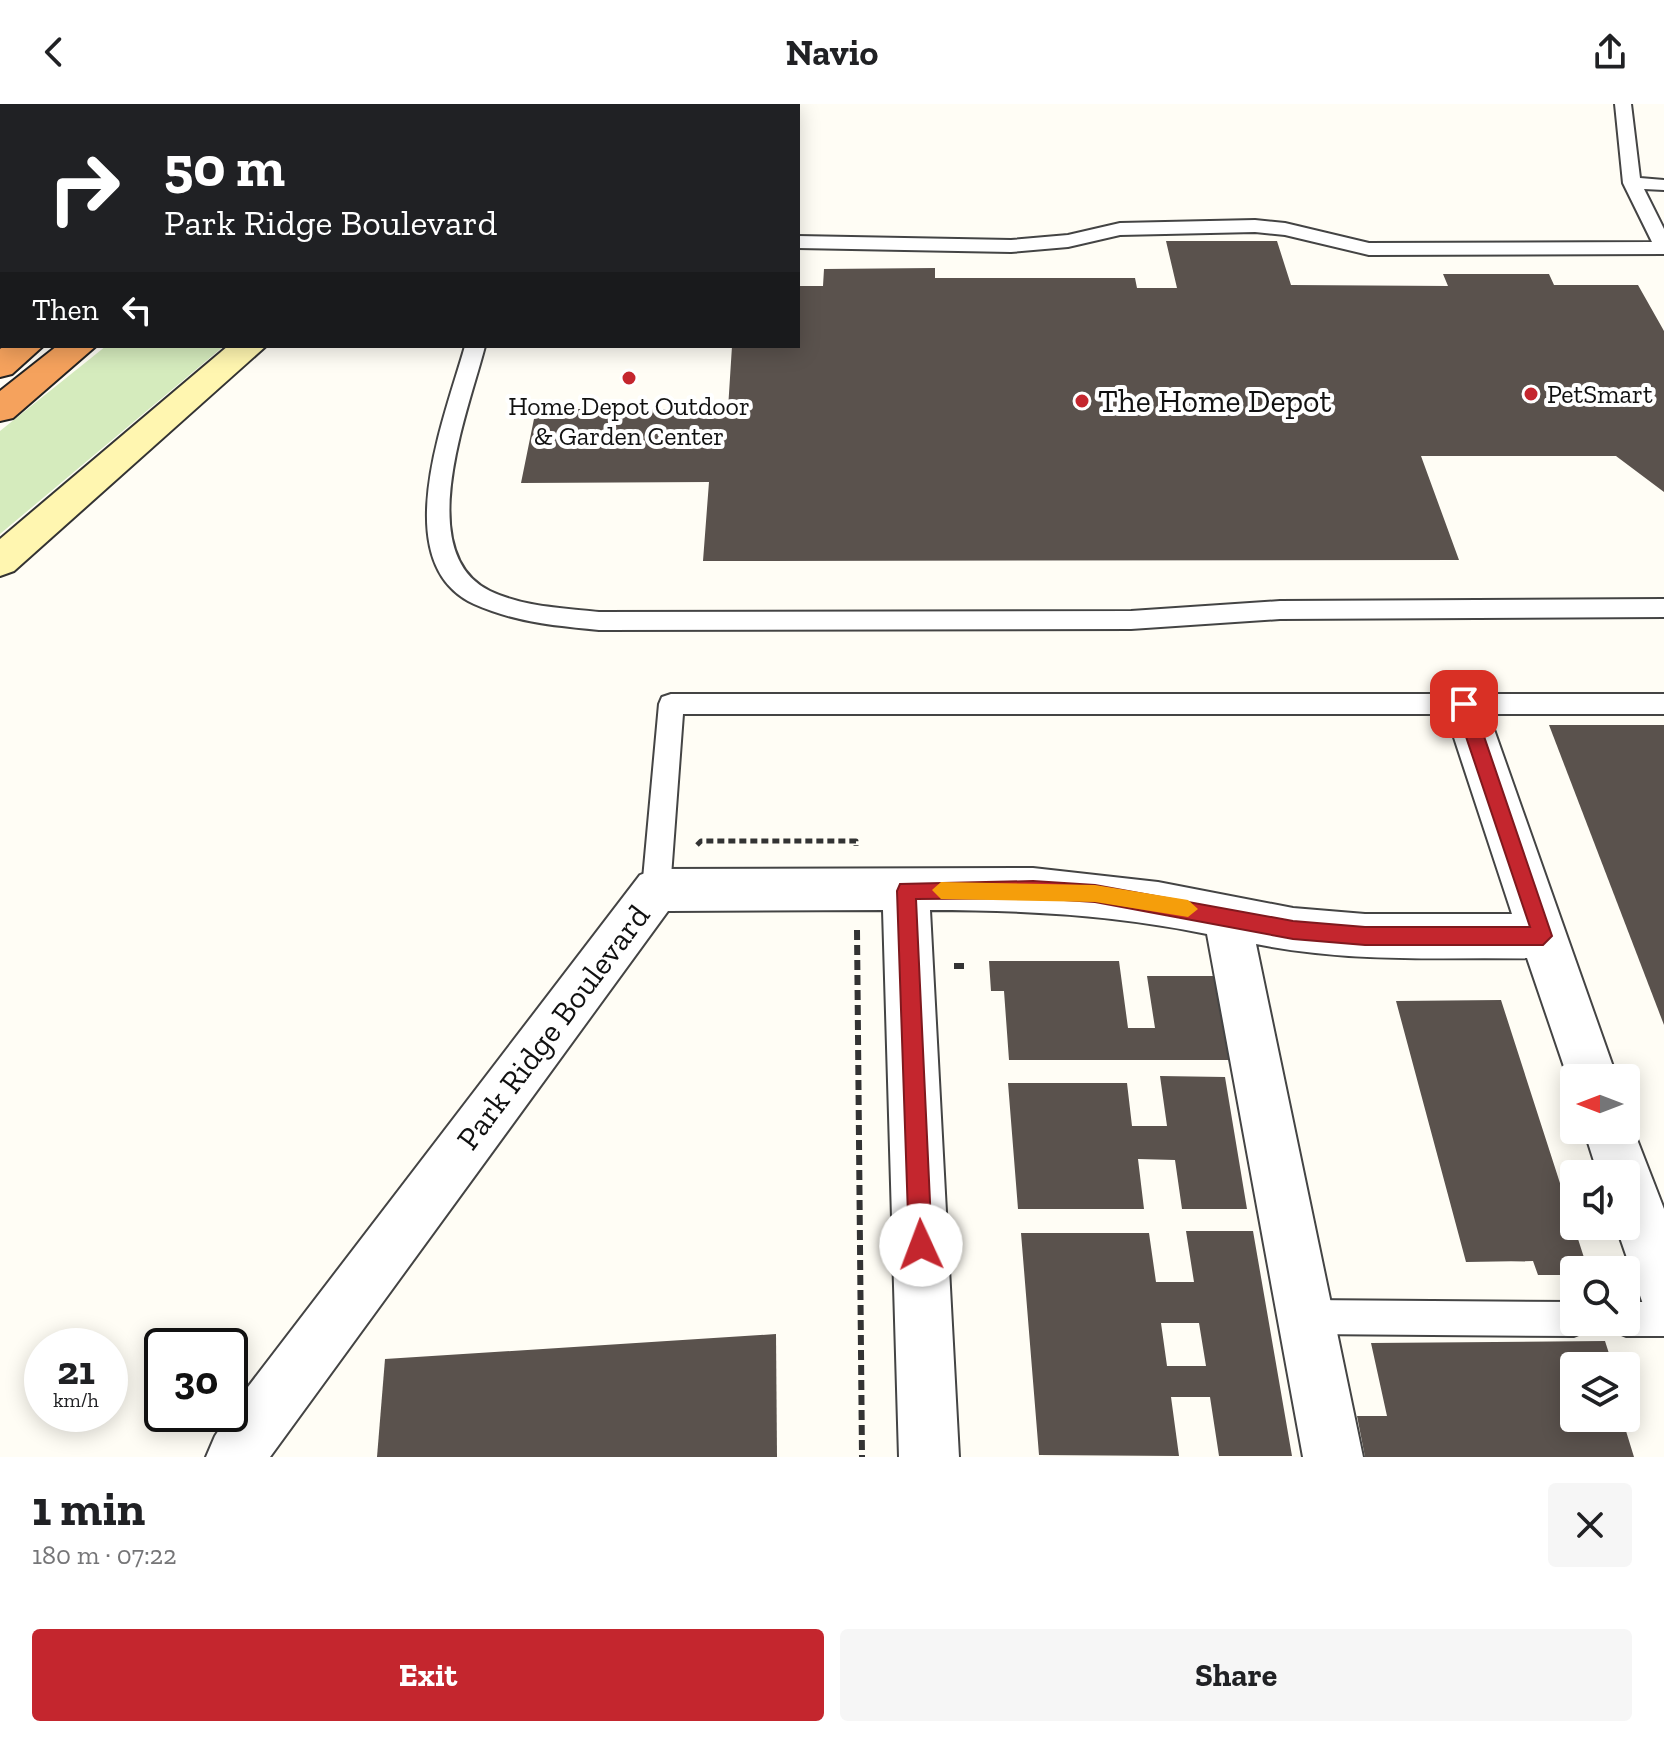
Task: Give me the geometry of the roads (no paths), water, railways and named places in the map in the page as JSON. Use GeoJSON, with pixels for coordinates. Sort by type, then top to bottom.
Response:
{"type":"FeatureCollection","features":[{"type":"Feature","properties":{"kind":"highway"},"geometry":{"type":"LineString","coordinates":[[0,366],[23,348]]}},
{"type":"Feature","properties":{"kind":"highway"},"geometry":{"type":"LineString","coordinates":[[0,409],[76,348]]}},
{"type":"Feature","properties":{"kind":"main road"},"geometry":{"type":"LineString","coordinates":[[0,561],[247,348]]}},
{"type":"Feature","properties":{"kind":"street"},"geometry":{"type":"LineString","coordinates":[[1464,704],[1587,1064]]}},
{"type":"Feature","properties":{"kind":"street","name":"Park Ridge Boulevard"},"geometry":{"type":"LineString","coordinates":[[236,1457],[280,1392],[656,890],[1033,889],[1095,893],[1293,930],[1365,936],[1543,936]]}},
{"type":"Feature","properties":{"kind":"street"},"geometry":{"type":"LineString","coordinates":[[906,891],[929,1457]]}},
{"type":"Feature","properties":{"kind":"street"},"geometry":{"type":"LineString","coordinates":[[1227,916],[1333,1457]]}},
{"type":"Feature","properties":{"kind":"street"},"geometry":{"type":"LineString","coordinates":[[1640,1217],[1664,1287]]}},
{"type":"Feature","properties":{"kind":"lane"},"geometry":{"type":"LineString","coordinates":[[800,242],[1011,246],[1068,241],[1120,229],[1255,226],[1285,229],[1369,249],[1664,248],[1632,183],[1623,104]]}},
{"type":"Feature","properties":{"kind":"lane"},"geometry":{"type":"LineString","coordinates":[[1632,183],[1664,185]]}},
{"type":"Feature","properties":{"kind":"lane"},"geometry":{"type":"LineString","coordinates":[[475,348],[438,495],[435,522],[438,548],[450,572],[473,594],[500,607],[535,616],[599,621],[1131,620],[1280,610],[1664,608]]}},
{"type":"Feature","properties":{"kind":"lane"},"geometry":{"type":"LineString","coordinates":[[656,890],[671,704],[1664,704]]}},
{"type":"Feature","properties":{"kind":"lane"},"geometry":{"type":"LineString","coordinates":[[1306,1317],[1560,1319]]}},
{"type":"Feature","properties":{"kind":"lane"},"geometry":{"type":"LineString","coordinates":[[1640,1319],[1664,1319]]}},
{"type":"Feature","properties":{"kind":"place","name":"Home Depot Outdoor & Garden Center"},"geometry":{"type":"Point","coordinates":[629,378]}},
{"type":"Feature","properties":{"kind":"place","name":"PetSmart"},"geometry":{"type":"Point","coordinates":[1531,394]}},
{"type":"Feature","properties":{"kind":"place","name":"The Home Depot"},"geometry":{"type":"Point","coordinates":[1082,401]}}]}
